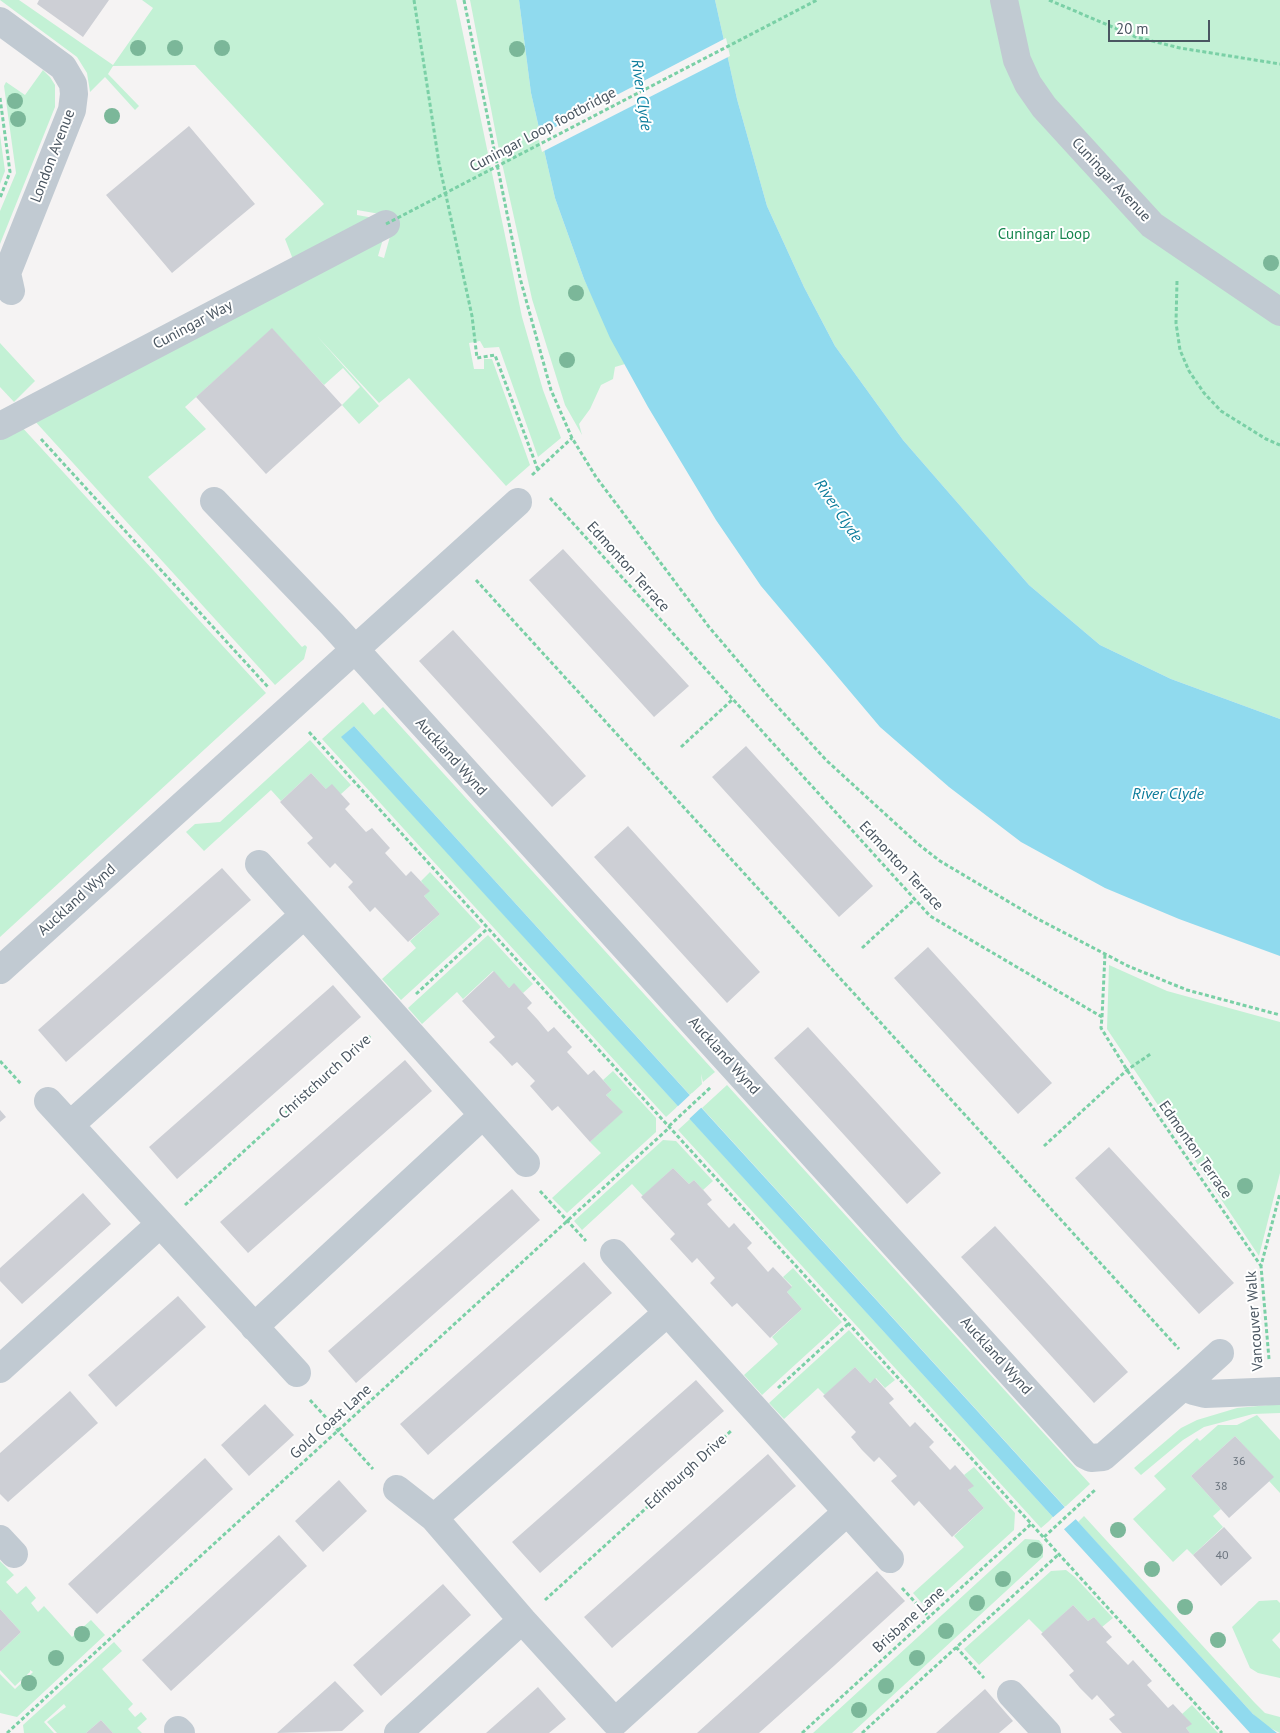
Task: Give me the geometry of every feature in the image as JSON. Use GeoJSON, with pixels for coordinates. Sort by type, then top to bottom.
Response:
{"type":"FeatureCollection","features":[{"type":"Feature","properties":{"kind":"street","name":"Cuningar Avenue"},"geometry":{"type":"LineString","coordinates":[[1004,0],[1017,60],[1028,84],[1044,107],[1137,211],[1188,250],[1280,312]]}},
{"type":"Feature","properties":{"kind":"street","name":"London Avenue"},"geometry":{"type":"LineString","coordinates":[[0,21],[63,67],[73,84],[74,94],[72,110],[7,274],[11,291]]}},
{"type":"Feature","properties":{"kind":"street","name":"Cuningar Way"},"geometry":{"type":"LineString","coordinates":[[10,421],[386,224]]}},
{"type":"Feature","properties":{"kind":"street","name":"Auckland Wynd"},"geometry":{"type":"LineString","coordinates":[[0,970],[457,558],[522,491]]}},
{"type":"Feature","properties":{"kind":"street","name":"Auckland Wynd"},"geometry":{"type":"LineString","coordinates":[[214,501],[354,650],[1085,1455],[1096,1458],[1108,1454],[1192,1378]]}},
{"type":"Feature","properties":{"kind":"street"},"geometry":{"type":"LineString","coordinates":[[259,864],[482,1116],[526,1163]]}},
{"type":"Feature","properties":{"kind":"street"},"geometry":{"type":"LineString","coordinates":[[70,1125],[304,915]]}},
{"type":"Feature","properties":{"kind":"street"},"geometry":{"type":"LineString","coordinates":[[48,1101],[296,1373]]}},
{"type":"Feature","properties":{"kind":"street"},"geometry":{"type":"LineString","coordinates":[[254,1327],[482,1116]]}},
{"type":"Feature","properties":{"kind":"street"},"geometry":{"type":"LineString","coordinates":[[0,1370],[161,1225]]}},
{"type":"Feature","properties":{"kind":"street"},"geometry":{"type":"LineString","coordinates":[[614,1253],[890,1559]]}},
{"type":"Feature","properties":{"kind":"street"},"geometry":{"type":"LineString","coordinates":[[434,1518],[667,1313]]}},
{"type":"Feature","properties":{"kind":"street"},"geometry":{"type":"LineString","coordinates":[[1220,1353],[1192,1378],[1193,1391],[1205,1394],[1276,1391]]}},
{"type":"Feature","properties":{"kind":"street"},"geometry":{"type":"LineString","coordinates":[[397,1489],[434,1518],[522,1620],[620,1728],[847,1512]]}},
{"type":"Feature","properties":{"kind":"street"},"geometry":{"type":"LineString","coordinates":[[398,1733],[522,1620]]}},
{"type":"Feature","properties":{"kind":"street"},"geometry":{"type":"LineString","coordinates":[[1012,1694],[1047,1733]]}},
{"type":"Feature","properties":{"kind":"path"},"geometry":{"type":"LineString","coordinates":[[414,0],[439,163],[472,316],[478,358],[495,355],[538,470]]}},
{"type":"Feature","properties":{"kind":"path"},"geometry":{"type":"LineString","coordinates":[[464,0],[484,107],[524,295],[551,390],[572,438],[621,511],[709,627],[826,760],[918,844],[940,861],[1036,918],[1105,954],[1180,988],[1280,1015]]}},
{"type":"Feature","properties":{"kind":"path","name":"Cuningar Loop footbridge"},"geometry":{"type":"LineString","coordinates":[[386,224],[817,0]]}},
{"type":"Feature","properties":{"kind":"path"},"geometry":{"type":"LineString","coordinates":[[1050,0],[1136,37],[1180,48],[1280,64]]}},
{"type":"Feature","properties":{"kind":"path"},"geometry":{"type":"LineString","coordinates":[[0,98],[10,172],[0,198]]}},
{"type":"Feature","properties":{"kind":"path"},"geometry":{"type":"LineString","coordinates":[[1188,250],[1179,269],[1175,298],[1180,350],[1189,371],[1204,393],[1221,410],[1266,440],[1280,445]]}},
{"type":"Feature","properties":{"kind":"path"},"geometry":{"type":"LineString","coordinates":[[10,421],[288,709],[1222,1733]]}},
{"type":"Feature","properties":{"kind":"path"},"geometry":{"type":"LineString","coordinates":[[522,491],[538,470],[572,438]]}},
{"type":"Feature","properties":{"kind":"path","name":"Edmonton Terrace"},"geometry":{"type":"LineString","coordinates":[[522,491],[523,507],[542,490],[930,916],[1102,1017],[1101,1028],[1127,1070],[1261,1266]]}},
{"type":"Feature","properties":{"kind":"path"},"geometry":{"type":"LineString","coordinates":[[457,558],[1192,1378]]}},
{"type":"Feature","properties":{"kind":"path"},"geometry":{"type":"LineString","coordinates":[[681,747],[733,699]]}},
{"type":"Feature","properties":{"kind":"path"},"geometry":{"type":"LineString","coordinates":[[862,948],[915,899]]}},
{"type":"Feature","properties":{"kind":"path","name":"Christchurch Drive"},"geometry":{"type":"LineString","coordinates":[[161,1225],[488,928]]}},
{"type":"Feature","properties":{"kind":"path"},"geometry":{"type":"LineString","coordinates":[[1102,1017],[1105,954]]}},
{"type":"Feature","properties":{"kind":"path"},"geometry":{"type":"LineString","coordinates":[[1044,1146],[1127,1070],[1152,1053]]}},
{"type":"Feature","properties":{"kind":"path","name":"Gold Coast Lane"},"geometry":{"type":"LineString","coordinates":[[7,1733],[733,1067]]}},
{"type":"Feature","properties":{"kind":"path"},"geometry":{"type":"LineString","coordinates":[[526,1163],[520,1169],[605,1262],[614,1253]]}},
{"type":"Feature","properties":{"kind":"path","name":"Vancouver Walk"},"geometry":{"type":"LineString","coordinates":[[1276,1391],[1261,1266],[1280,1192]]}},
{"type":"Feature","properties":{"kind":"path","name":"Edinburgh Drive"},"geometry":{"type":"LineString","coordinates":[[522,1620],[849,1323]]}},
{"type":"Feature","properties":{"kind":"path"},"geometry":{"type":"LineString","coordinates":[[296,1373],[304,1394],[390,1486],[397,1489]]}},
{"type":"Feature","properties":{"kind":"path"},"geometry":{"type":"LineString","coordinates":[[1044,1537],[1096,1490]]}},
{"type":"Feature","properties":{"kind":"path","name":"Brisbane Lane"},"geometry":{"type":"LineString","coordinates":[[802,1733],[1031,1524]]}},
{"type":"Feature","properties":{"kind":"path"},"geometry":{"type":"LineString","coordinates":[[862,1733],[1059,1554]]}},
{"type":"Feature","properties":{"kind":"green space"},"geometry":{"type":"Polygon","coordinates":[[[0,0],[19,0],[113,65],[153,8],[142,0],[456,0],[522,317],[543,390],[561,438],[538,457],[499,347],[484,348],[480,341],[469,343],[474,369],[484,369],[484,359],[492,359],[530,465],[506,486],[409,378],[379,403],[317,336],[379,406],[359,424],[342,405],[360,387],[343,368],[324,385],[272,329],[185,407],[206,429],[148,477],[302,647],[305,645],[307,647],[304,659],[275,685],[33,419],[383,239],[378,256],[384,258],[391,233],[380,214],[357,210],[357,215],[374,218],[294,262],[285,239],[324,204],[195,65],[113,66],[108,74],[139,106],[135,110],[105,77],[90,92],[87,73],[77,57],[0,0]]]}},
{"type":"Feature","properties":{"kind":"green space"},"geometry":{"type":"Polygon","coordinates":[[[470,0],[519,0],[531,93],[555,198],[584,279],[625,364],[615,367],[613,379],[601,385],[590,409],[579,424],[582,435],[565,405],[532,299],[498,145],[470,0]]]}},
{"type":"Feature","properties":{"kind":"green space","name":"Cuningar Loop"},"geometry":{"type":"Polygon","coordinates":[[[715,0],[1280,0],[1280,719],[1171,679],[1100,645],[1029,585],[903,440],[835,346],[804,287],[767,206],[737,99],[715,0]]]}},
{"type":"Feature","properties":{"kind":"green space"},"geometry":{"type":"Polygon","coordinates":[[[43,70],[55,85],[55,107],[0,244],[0,211],[16,173],[4,86],[6,82],[25,95],[43,70]]]}},
{"type":"Feature","properties":{"kind":"green space"},"geometry":{"type":"Polygon","coordinates":[[[0,135],[5,171],[0,184],[0,135]]]}},
{"type":"Feature","properties":{"kind":"green space"},"geometry":{"type":"Polygon","coordinates":[[[0,343],[35,381],[14,402],[0,387],[0,343]]]}},
{"type":"Feature","properties":{"kind":"green space"},"geometry":{"type":"Polygon","coordinates":[[[20,425],[266,693],[0,937],[0,436],[20,425]]]}},
{"type":"Feature","properties":{"kind":"green space"},"geometry":{"type":"Polygon","coordinates":[[[363,702],[374,715],[383,707],[715,1072],[703,1082],[701,1074],[702,1084],[690,1095],[354,726],[342,737],[678,1106],[666,1117],[322,739],[363,702]]]}},
{"type":"Feature","properties":{"kind":"green space"},"geometry":{"type":"Polygon","coordinates":[[[310,740],[351,785],[341,794],[326,789],[311,773],[281,801],[271,790],[204,851],[186,832],[195,824],[220,822],[310,740]]]}},
{"type":"Feature","properties":{"kind":"green space"},"geometry":{"type":"Polygon","coordinates":[[[430,872],[481,927],[401,1000],[382,979],[416,948],[410,941],[440,914],[424,896],[429,891],[421,881],[430,872]]]}},
{"type":"Feature","properties":{"kind":"green space"},"geometry":{"type":"Polygon","coordinates":[[[488,935],[533,984],[523,993],[514,984],[509,988],[493,971],[463,999],[457,992],[422,1024],[408,1008],[488,935]]]}},
{"type":"Feature","properties":{"kind":"green space"},"geometry":{"type":"Polygon","coordinates":[[[1109,965],[1167,991],[1280,1022],[1280,1173],[1259,1256],[1107,1029],[1109,965]]]}},
{"type":"Feature","properties":{"kind":"green space"},"geometry":{"type":"Polygon","coordinates":[[[613,1071],[656,1118],[656,1132],[567,1213],[552,1198],[601,1153],[590,1142],[622,1112],[606,1095],[612,1090],[603,1080],[613,1071]]]}},
{"type":"Feature","properties":{"kind":"green space"},"geometry":{"type":"Polygon","coordinates":[[[727,1085],[1090,1484],[1065,1507],[702,1108],[727,1085]]]}},
{"type":"Feature","properties":{"kind":"green space"},"geometry":{"type":"Polygon","coordinates":[[[690,1119],[1053,1517],[1048,1522],[1041,1528],[678,1130],[690,1119]]]}},
{"type":"Feature","properties":{"kind":"green space"},"geometry":{"type":"Polygon","coordinates":[[[663,1140],[676,1141],[713,1181],[703,1190],[694,1180],[689,1184],[673,1168],[643,1196],[632,1184],[582,1230],[574,1221],[663,1140]]]}},
{"type":"Feature","properties":{"kind":"green space"},"geometry":{"type":"Polygon","coordinates":[[[793,1268],[842,1322],[762,1395],[744,1375],[778,1344],[772,1337],[802,1309],[787,1292],[792,1286],[783,1277],[793,1268]]]}},
{"type":"Feature","properties":{"kind":"green space"},"geometry":{"type":"Polygon","coordinates":[[[849,1330],[895,1380],[885,1388],[876,1378],[870,1383],[855,1367],[825,1395],[818,1388],[784,1419],[769,1403],[849,1330]]]}},
{"type":"Feature","properties":{"kind":"green space"},"geometry":{"type":"Polygon","coordinates":[[[1280,1404],[1280,1413],[1253,1414],[1204,1427],[1183,1440],[1141,1475],[1134,1468],[1181,1428],[1197,1420],[1237,1408],[1280,1404]]]}},
{"type":"Feature","properties":{"kind":"green space"},"geometry":{"type":"Polygon","coordinates":[[[1257,1415],[1280,1440],[1280,1493],[1269,1481],[1273,1477],[1235,1436],[1191,1476],[1221,1509],[1213,1516],[1223,1527],[1193,1555],[1187,1549],[1173,1562],[1133,1519],[1166,1489],[1154,1476],[1197,1438],[1200,1441],[1218,1425],[1237,1425],[1257,1415]]]}},
{"type":"Feature","properties":{"kind":"green space"},"geometry":{"type":"Polygon","coordinates":[[[974,1467],[1015,1513],[1014,1530],[927,1609],[913,1593],[964,1547],[954,1536],[984,1508],[968,1490],[973,1486],[964,1475],[974,1467]]]}},
{"type":"Feature","properties":{"kind":"green space"},"geometry":{"type":"Polygon","coordinates":[[[1084,1516],[1254,1702],[1265,1713],[1280,1717],[1280,1733],[1264,1725],[1253,1714],[1078,1522],[1084,1516]]]}},
{"type":"Feature","properties":{"kind":"green space"},"geometry":{"type":"Polygon","coordinates":[[[1025,1539],[1039,1540],[1043,1545],[1043,1557],[852,1733],[813,1733],[1025,1539]]]}},
{"type":"Feature","properties":{"kind":"green space"},"geometry":{"type":"Polygon","coordinates":[[[0,1561],[14,1575],[6,1582],[17,1594],[26,1586],[36,1598],[31,1603],[38,1612],[44,1606],[72,1637],[91,1620],[105,1635],[17,1717],[0,1713],[0,1674],[15,1689],[33,1672],[30,1670],[15,1686],[0,1670],[0,1652],[21,1632],[0,1609],[0,1561]]]}},
{"type":"Feature","properties":{"kind":"green space"},"geometry":{"type":"Polygon","coordinates":[[[1066,1570],[1075,1577],[1113,1618],[1102,1627],[1094,1617],[1088,1621],[1073,1605],[1043,1633],[1029,1619],[979,1665],[964,1649],[1051,1571],[1066,1570]]]}},
{"type":"Feature","properties":{"kind":"green space"},"geometry":{"type":"Polygon","coordinates":[[[1277,1600],[1280,1603],[1280,1632],[1272,1640],[1280,1649],[1280,1678],[1258,1673],[1250,1668],[1232,1627],[1259,1601],[1277,1600]]]}},
{"type":"Feature","properties":{"kind":"green space"},"geometry":{"type":"Polygon","coordinates":[[[114,1642],[122,1651],[102,1669],[133,1704],[128,1709],[135,1717],[141,1712],[147,1719],[137,1728],[142,1733],[113,1733],[101,1720],[86,1733],[57,1733],[47,1722],[66,1707],[64,1704],[44,1722],[54,1733],[24,1733],[23,1725],[114,1642]]]}},
{"type":"Feature","properties":{"kind":"green space"},"geometry":{"type":"Polygon","coordinates":[[[1192,1705],[1218,1733],[1190,1733],[1186,1728],[1191,1724],[1182,1714],[1192,1705]]]}},
{"type":"Feature","properties":{"kind":"water","name":"River Clyde"},"geometry":{"type":"Polygon","coordinates":[[[519,0],[715,0],[737,99],[767,206],[804,287],[835,346],[903,440],[1029,585],[1100,645],[1171,679],[1280,719],[1280,956],[1179,919],[1105,888],[1021,842],[949,787],[880,727],[761,586],[716,520],[648,407],[610,338],[584,279],[555,198],[531,93],[519,0]]]}},
{"type":"Feature","properties":{"kind":"water"},"geometry":{"type":"Polygon","coordinates":[[[354,726],[1253,1714],[1277,1733],[1250,1733],[341,737],[354,726]]]}},
{"type":"Feature","properties":{"kind":"pier"},"geometry":{"type":"Polygon","coordinates":[[[726,38],[730,56],[542,152],[538,136],[726,38]]]}},
{"type":"Feature","properties":{"kind":"pier"},"geometry":{"type":"Polygon","coordinates":[[[692,1093],[703,1106],[688,1120],[676,1108],[692,1093]]]}},
{"type":"Feature","properties":{"kind":"pier"},"geometry":{"type":"Polygon","coordinates":[[[1066,1506],[1077,1518],[1062,1531],[1051,1519],[1066,1506]]]}},
{"type":"Feature","properties":{"kind":"building"},"geometry":{"type":"Polygon","coordinates":[[[39,0],[109,0],[83,37],[37,4],[39,0]]]}},
{"type":"Feature","properties":{"kind":"building"},"geometry":{"type":"Polygon","coordinates":[[[189,126],[255,204],[172,273],[106,195],[189,126]]]}},
{"type":"Feature","properties":{"kind":"building"},"geometry":{"type":"Polygon","coordinates":[[[272,328],[342,405],[266,474],[196,397],[272,328]]]}},
{"type":"Feature","properties":{"kind":"building"},"geometry":{"type":"Polygon","coordinates":[[[563,549],[689,686],[654,717],[529,580],[563,549]]]}},
{"type":"Feature","properties":{"kind":"building"},"geometry":{"type":"Polygon","coordinates":[[[453,630],[586,776],[552,807],[419,661],[453,630]]]}},
{"type":"Feature","properties":{"kind":"building"},"geometry":{"type":"Polygon","coordinates":[[[746,746],[873,886],[839,917],[712,777],[746,746]]]}},
{"type":"Feature","properties":{"kind":"building"},"geometry":{"type":"Polygon","coordinates":[[[311,773],[326,789],[332,784],[350,804],[345,809],[366,832],[372,828],[390,848],[385,853],[406,876],[411,871],[430,891],[424,896],[440,914],[408,942],[375,907],[370,912],[348,887],[353,882],[335,863],[330,868],[307,843],[313,838],[280,802],[311,773]]]}},
{"type":"Feature","properties":{"kind":"building"},"geometry":{"type":"Polygon","coordinates":[[[628,826],[760,972],[727,1003],[594,857],[628,826]]]}},
{"type":"Feature","properties":{"kind":"building"},"geometry":{"type":"Polygon","coordinates":[[[222,868],[251,900],[66,1062],[38,1030],[222,868]]]}},
{"type":"Feature","properties":{"kind":"building"},"geometry":{"type":"Polygon","coordinates":[[[928,947],[1052,1083],[1018,1114],[894,978],[928,947]]]}},
{"type":"Feature","properties":{"kind":"building"},"geometry":{"type":"Polygon","coordinates":[[[494,971],[509,988],[514,983],[532,1003],[527,1008],[548,1032],[554,1027],[572,1047],[567,1052],[588,1075],[594,1070],[612,1090],[606,1095],[623,1112],[590,1142],[558,1106],[552,1111],[530,1086],[535,1081],[517,1062],[512,1066],[489,1042],[495,1037],[462,1001],[494,971]]]}},
{"type":"Feature","properties":{"kind":"building"},"geometry":{"type":"Polygon","coordinates":[[[333,985],[361,1017],[177,1179],[149,1147],[333,985]]]}},
{"type":"Feature","properties":{"kind":"building"},"geometry":{"type":"Polygon","coordinates":[[[808,1027],[941,1173],[907,1204],[774,1058],[808,1027]]]}},
{"type":"Feature","properties":{"kind":"building"},"geometry":{"type":"Polygon","coordinates":[[[405,1060],[432,1091],[248,1253],[220,1222],[405,1060]]]}},
{"type":"Feature","properties":{"kind":"building"},"geometry":{"type":"Polygon","coordinates":[[[0,1110],[6,1117],[0,1122],[0,1110]]]}},
{"type":"Feature","properties":{"kind":"building"},"geometry":{"type":"Polygon","coordinates":[[[1109,1147],[1234,1283],[1199,1314],[1075,1178],[1109,1147]]]}},
{"type":"Feature","properties":{"kind":"building"},"geometry":{"type":"Polygon","coordinates":[[[673,1168],[689,1184],[694,1180],[712,1200],[707,1204],[729,1228],[734,1223],[752,1243],[747,1248],[768,1272],[773,1267],[792,1287],[787,1292],[802,1309],[770,1338],[737,1303],[732,1307],[710,1283],[715,1278],[697,1258],[692,1263],[670,1239],[675,1234],[641,1197],[673,1168]]]}},
{"type":"Feature","properties":{"kind":"building"},"geometry":{"type":"Polygon","coordinates":[[[512,1189],[540,1220],[356,1383],[328,1351],[512,1189]]]}},
{"type":"Feature","properties":{"kind":"building"},"geometry":{"type":"Polygon","coordinates":[[[83,1193],[111,1224],[22,1304],[0,1281],[0,1268],[83,1193]]]}},
{"type":"Feature","properties":{"kind":"building"},"geometry":{"type":"Polygon","coordinates":[[[995,1226],[1128,1372],[1094,1403],[961,1257],[995,1226]]]}},
{"type":"Feature","properties":{"kind":"building"},"geometry":{"type":"Polygon","coordinates":[[[584,1262],[612,1293],[428,1455],[400,1424],[584,1262]]]}},
{"type":"Feature","properties":{"kind":"building"},"geometry":{"type":"Polygon","coordinates":[[[178,1296],[206,1327],[116,1407],[88,1375],[178,1296]]]}},
{"type":"Feature","properties":{"kind":"building"},"geometry":{"type":"Polygon","coordinates":[[[855,1367],[870,1383],[875,1378],[894,1399],[889,1403],[910,1427],[915,1422],[934,1442],[929,1447],[950,1470],[955,1465],[974,1486],[968,1490],[984,1508],[952,1537],[919,1501],[914,1506],[891,1481],[897,1476],[879,1457],[874,1462],[862,1450],[851,1437],[856,1432],[823,1396],[855,1367]]]}},
{"type":"Feature","properties":{"kind":"building"},"geometry":{"type":"Polygon","coordinates":[[[696,1380],[724,1411],[540,1573],[512,1542],[696,1380]]]}},
{"type":"Feature","properties":{"kind":"building"},"geometry":{"type":"Polygon","coordinates":[[[70,1391],[98,1423],[8,1502],[0,1494],[0,1453],[70,1391]]]}},
{"type":"Feature","properties":{"kind":"building"},"geometry":{"type":"Polygon","coordinates":[[[265,1404],[294,1435],[249,1476],[221,1445],[265,1404]]]}},
{"type":"Feature","properties":{"kind":"building"},"geometry":{"type":"Polygon","coordinates":[[[1235,1436],[1274,1477],[1229,1518],[1191,1476],[1235,1436]]]}},
{"type":"Feature","properties":{"kind":"building"},"geometry":{"type":"Polygon","coordinates":[[[768,1454],[796,1486],[612,1648],[584,1617],[768,1454]]]}},
{"type":"Feature","properties":{"kind":"building"},"geometry":{"type":"Polygon","coordinates":[[[205,1458],[233,1489],[97,1614],[68,1584],[205,1458]]]}},
{"type":"Feature","properties":{"kind":"building"},"geometry":{"type":"Polygon","coordinates":[[[339,1480],[367,1511],[323,1552],[295,1521],[339,1480]]]}},
{"type":"Feature","properties":{"kind":"building"},"geometry":{"type":"Polygon","coordinates":[[[1224,1527],[1252,1558],[1221,1586],[1193,1555],[1224,1527]]]}},
{"type":"Feature","properties":{"kind":"building"},"geometry":{"type":"Polygon","coordinates":[[[279,1535],[307,1566],[171,1691],[142,1660],[279,1535]]]}},
{"type":"Feature","properties":{"kind":"building"},"geometry":{"type":"Polygon","coordinates":[[[877,1571],[905,1601],[835,1665],[759,1733],[697,1733],[877,1571]]]}},
{"type":"Feature","properties":{"kind":"building"},"geometry":{"type":"Polygon","coordinates":[[[443,1584],[471,1615],[381,1696],[353,1665],[443,1584]]]}},
{"type":"Feature","properties":{"kind":"building"},"geometry":{"type":"Polygon","coordinates":[[[1073,1605],[1088,1621],[1094,1617],[1112,1637],[1106,1642],[1128,1665],[1133,1660],[1152,1681],[1147,1685],[1168,1708],[1173,1704],[1192,1724],[1186,1728],[1190,1733],[1122,1733],[1109,1719],[1115,1715],[1097,1695],[1092,1700],[1080,1688],[1069,1675],[1074,1671],[1041,1634],[1073,1605]]]}},
{"type":"Feature","properties":{"kind":"building"},"geometry":{"type":"Polygon","coordinates":[[[0,1609],[21,1632],[0,1652],[0,1609]]]}},
{"type":"Feature","properties":{"kind":"building"},"geometry":{"type":"Polygon","coordinates":[[[335,1681],[364,1711],[342,1731],[277,1733],[335,1681]]]}},
{"type":"Feature","properties":{"kind":"building"},"geometry":{"type":"Polygon","coordinates":[[[538,1687],[566,1719],[549,1733],[486,1733],[538,1687]]]}},
{"type":"Feature","properties":{"kind":"building"},"geometry":{"type":"Polygon","coordinates":[[[985,1689],[1013,1721],[999,1733],[936,1733],[985,1689]]]}},
{"type":"Feature","properties":{"kind":"building"},"geometry":{"type":"Polygon","coordinates":[[[101,1720],[113,1733],[86,1733],[101,1720]]]}}]}
